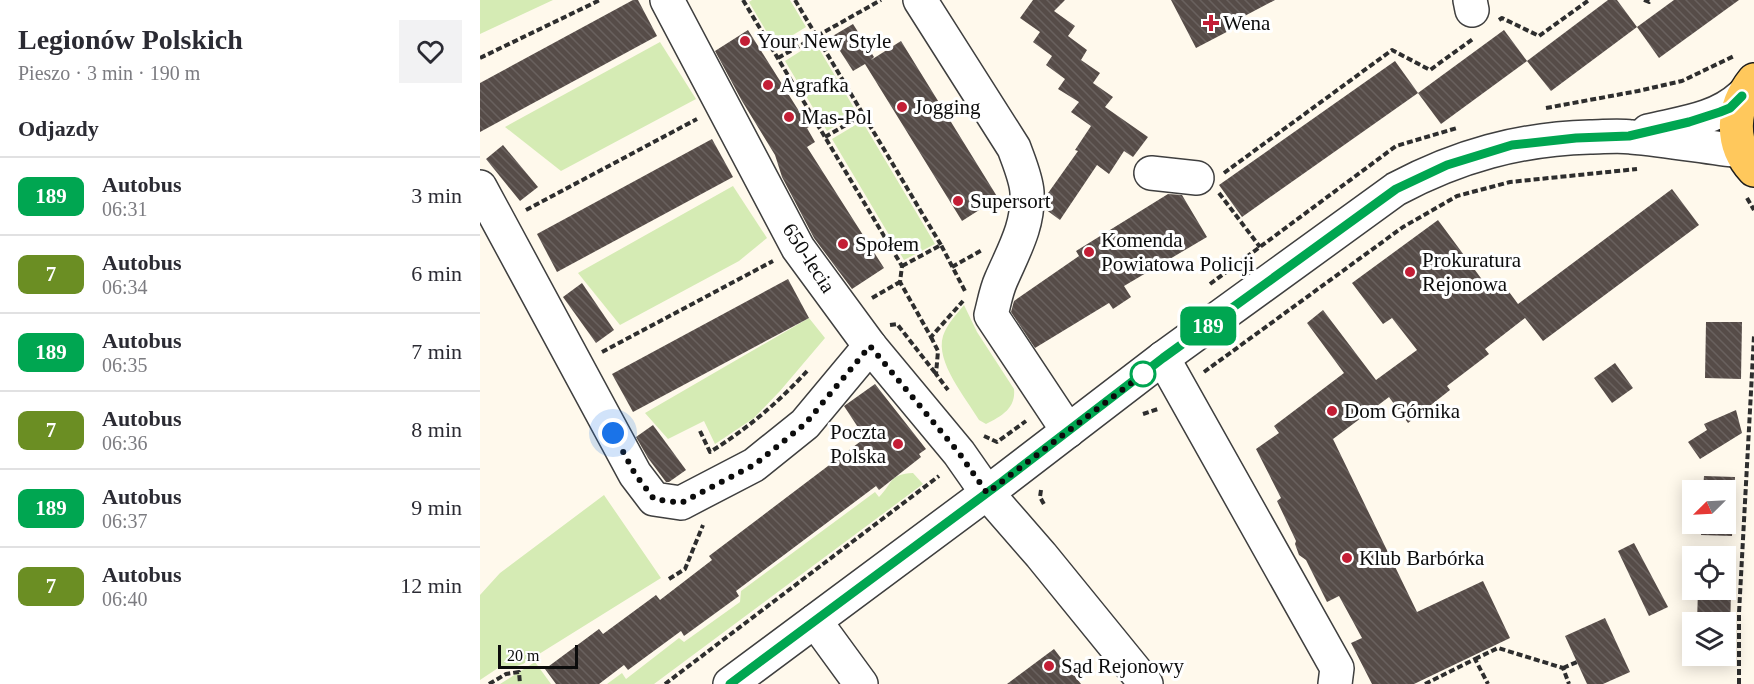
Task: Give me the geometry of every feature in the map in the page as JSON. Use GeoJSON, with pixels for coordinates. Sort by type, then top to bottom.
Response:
{"type":"FeatureCollection","features":[{"type":"Feature","properties":{"kind":"main road"},"geometry":{"type":"LineString","coordinates":[[1747,161],[1736,133],[1736,114],[1748,88]]}},
{"type":"Feature","properties":{"kind":"street","name":"650-lecia"},"geometry":{"type":"LineString","coordinates":[[667,0],[798,248],[870,346],[959,453],[987,493],[1041,555],[1146,684]]}},
{"type":"Feature","properties":{"kind":"street"},"geometry":{"type":"LineString","coordinates":[[920,0],[1014,148],[1027,190],[1026,221],[1016,250],[1000,282],[991,315],[1068,431]]}},
{"type":"Feature","properties":{"kind":"street"},"geometry":{"type":"LineString","coordinates":[[730,684],[987,493],[1163,358],[1396,189],[1447,165],[1512,145],[1576,138],[1629,136],[1689,122],[1730,108],[1748,88]]}},
{"type":"Feature","properties":{"kind":"street"},"geometry":{"type":"LineString","coordinates":[[1629,136],[1747,161]]}},
{"type":"Feature","properties":{"kind":"street"},"geometry":{"type":"LineString","coordinates":[[1151,173],[1209,181]]}},
{"type":"Feature","properties":{"kind":"street"},"geometry":{"type":"LineString","coordinates":[[480,187],[635,474],[654,499],[681,503],[754,465],[805,424],[870,346]]}},
{"type":"Feature","properties":{"kind":"street"},"geometry":{"type":"LineString","coordinates":[[1163,358],[1337,668],[1335,684]]}},
{"type":"Feature","properties":{"kind":"street"},"geometry":{"type":"LineString","coordinates":[[815,621],[861,684]]}},
{"type":"Feature","properties":{"kind":"path"},"geometry":{"type":"LineString","coordinates":[[480,58],[600,0]]}},
{"type":"Feature","properties":{"kind":"path"},"geometry":{"type":"LineString","coordinates":[[743,0],[902,266],[900,282],[938,351],[936,374],[950,392]]}},
{"type":"Feature","properties":{"kind":"path"},"geometry":{"type":"LineString","coordinates":[[795,0],[941,245],[968,296],[931,337]]}},
{"type":"Feature","properties":{"kind":"path"},"geometry":{"type":"LineString","coordinates":[[778,58],[881,0]]}},
{"type":"Feature","properties":{"kind":"path"},"geometry":{"type":"LineString","coordinates":[[1260,247],[1209,181],[1392,50],[1430,70],[1477,18],[1502,18],[1539,36],[1589,0]]}},
{"type":"Feature","properties":{"kind":"path"},"geometry":{"type":"LineString","coordinates":[[1644,0],[1648,2],[1652,0]]}},
{"type":"Feature","properties":{"kind":"path"},"geometry":{"type":"LineString","coordinates":[[825,137],[863,114]]}},
{"type":"Feature","properties":{"kind":"path"},"geometry":{"type":"LineString","coordinates":[[518,215],[703,116]]}},
{"type":"Feature","properties":{"kind":"path"},"geometry":{"type":"LineString","coordinates":[[1228,355],[1403,227],[1457,196],[1510,182],[1647,168]]}},
{"type":"Feature","properties":{"kind":"path"},"geometry":{"type":"LineString","coordinates":[[902,266],[941,245]]}},
{"type":"Feature","properties":{"kind":"path"},"geometry":{"type":"LineString","coordinates":[[952,267],[983,249]]}},
{"type":"Feature","properties":{"kind":"path"},"geometry":{"type":"LineString","coordinates":[[593,356],[779,258]]}},
{"type":"Feature","properties":{"kind":"path"},"geometry":{"type":"LineString","coordinates":[[1740,684],[1739,613],[1754,336]]}},
{"type":"Feature","properties":{"kind":"path"},"geometry":{"type":"LineString","coordinates":[[700,431],[710,452],[741,432],[786,394],[813,364]]}},
{"type":"Feature","properties":{"kind":"path"},"geometry":{"type":"LineString","coordinates":[[1138,417],[1151,409],[1157,408],[1165,412]]}},
{"type":"Feature","properties":{"kind":"path"},"geometry":{"type":"LineString","coordinates":[[665,684],[939,477],[947,464],[983,435],[997,442],[1034,416]]}},
{"type":"Feature","properties":{"kind":"path"},"geometry":{"type":"LineString","coordinates":[[1042,487],[1040,497],[1045,506]]}},
{"type":"Feature","properties":{"kind":"path"},"geometry":{"type":"LineString","coordinates":[[1425,684],[1498,648],[1563,668],[1577,662]]}},
{"type":"Feature","properties":{"kind":"path"},"geometry":{"type":"LineString","coordinates":[[1476,660],[1488,684]]}},
{"type":"Feature","properties":{"kind":"path"},"geometry":{"type":"LineString","coordinates":[[1563,668],[1569,684]]}},
{"type":"Feature","properties":{"kind":"path"},"geometry":{"type":"LineString","coordinates":[[489,684],[506,674],[519,672],[520,684]]}},
{"type":"Feature","properties":{"kind":"green space"},"geometry":{"type":"Polygon","coordinates":[[[480,0],[553,0],[480,34],[480,0]]]}},
{"type":"Feature","properties":{"kind":"green space"},"geometry":{"type":"Polygon","coordinates":[[[752,0],[790,0],[806,27],[775,46],[749,2],[752,0]]]}},
{"type":"Feature","properties":{"kind":"green space"},"geometry":{"type":"Polygon","coordinates":[[[660,42],[696,99],[561,171],[505,127],[660,42]]]}},
{"type":"Feature","properties":{"kind":"green space"},"geometry":{"type":"Polygon","coordinates":[[[815,42],[857,113],[827,131],[785,61],[815,42]]]}},
{"type":"Feature","properties":{"kind":"green space"},"geometry":{"type":"Polygon","coordinates":[[[862,121],[935,244],[904,260],[832,139],[862,121]]]}},
{"type":"Feature","properties":{"kind":"green space"},"geometry":{"type":"Polygon","coordinates":[[[733,186],[767,238],[739,261],[620,325],[578,273],[733,186]]]}},
{"type":"Feature","properties":{"kind":"green space"},"geometry":{"type":"Polygon","coordinates":[[[964,305],[977,332],[1014,389],[1013,401],[1007,411],[986,424],[979,420],[960,391],[943,357],[943,336],[964,305]]]}},
{"type":"Feature","properties":{"kind":"green space"},"geometry":{"type":"Polygon","coordinates":[[[809,318],[825,338],[754,418],[715,444],[704,421],[668,439],[645,413],[809,318]]]}},
{"type":"Feature","properties":{"kind":"green space"},"geometry":{"type":"Polygon","coordinates":[[[913,473],[923,484],[654,684],[607,684],[622,673],[626,679],[679,638],[684,642],[740,602],[741,591],[875,492],[879,497],[895,477],[913,473]]]}},
{"type":"Feature","properties":{"kind":"green space"},"geometry":{"type":"Polygon","coordinates":[[[604,495],[661,578],[523,664],[506,669],[498,668],[480,680],[480,595],[500,573],[604,495]]]}},
{"type":"Feature","properties":{"kind":"green space"},"geometry":{"type":"Polygon","coordinates":[[[535,662],[551,684],[500,684],[535,662]]]}},
{"type":"Feature","properties":{"kind":"building"},"geometry":{"type":"Polygon","coordinates":[[[633,0],[638,0],[657,36],[480,132],[480,83],[633,0]]]}},
{"type":"Feature","properties":{"kind":"building"},"geometry":{"type":"Polygon","coordinates":[[[1033,0],[1065,0],[1054,11],[1075,26],[1068,36],[1087,50],[1081,60],[1100,73],[1093,83],[1113,97],[1105,107],[1148,137],[1133,157],[1124,151],[1109,174],[1097,165],[1060,220],[1045,209],[1046,196],[1078,151],[1075,150],[1091,126],[1071,112],[1079,102],[1058,89],[1065,79],[1046,65],[1052,56],[1033,42],[1040,32],[1020,18],[1033,0]]]}},
{"type":"Feature","properties":{"kind":"building"},"geometry":{"type":"Polygon","coordinates":[[[1171,0],[1275,0],[1237,20],[1240,25],[1196,48],[1171,0]]]}},
{"type":"Feature","properties":{"kind":"building"},"geometry":{"type":"Polygon","coordinates":[[[1608,0],[1617,0],[1637,27],[1551,91],[1527,61],[1608,0]]]}},
{"type":"Feature","properties":{"kind":"building"},"geometry":{"type":"Polygon","coordinates":[[[1674,0],[1739,0],[1659,58],[1637,27],[1674,0]]]}},
{"type":"Feature","properties":{"kind":"building"},"geometry":{"type":"Polygon","coordinates":[[[853,24],[874,57],[871,60],[901,41],[998,198],[962,221],[865,64],[853,71],[831,37],[853,24]]]}},
{"type":"Feature","properties":{"kind":"building"},"geometry":{"type":"Polygon","coordinates":[[[748,30],[809,127],[807,128],[815,142],[807,147],[884,268],[852,289],[814,238],[782,177],[775,155],[715,51],[748,30]]]}},
{"type":"Feature","properties":{"kind":"building"},"geometry":{"type":"Polygon","coordinates":[[[1504,30],[1527,61],[1441,124],[1418,93],[1504,30]]]}},
{"type":"Feature","properties":{"kind":"building"},"geometry":{"type":"Polygon","coordinates":[[[1395,61],[1418,93],[1242,217],[1219,185],[1395,61]]]}},
{"type":"Feature","properties":{"kind":"building"},"geometry":{"type":"Polygon","coordinates":[[[712,139],[733,177],[557,272],[537,234],[712,139]]]}},
{"type":"Feature","properties":{"kind":"building"},"geometry":{"type":"Polygon","coordinates":[[[503,145],[538,187],[520,201],[486,159],[503,145]]]}},
{"type":"Feature","properties":{"kind":"building"},"geometry":{"type":"Polygon","coordinates":[[[1672,189],[1699,225],[1543,341],[1525,318],[1485,349],[1489,354],[1447,386],[1450,390],[1408,423],[1389,397],[1333,439],[1417,612],[1483,581],[1510,638],[1414,684],[1372,684],[1351,643],[1362,638],[1339,596],[1327,602],[1306,560],[1299,555],[1296,541],[1277,501],[1281,498],[1256,449],[1279,433],[1274,426],[1344,373],[1307,323],[1323,310],[1376,380],[1417,350],[1392,318],[1383,324],[1352,283],[1438,220],[1489,289],[1501,281],[1518,304],[1672,189]]]}},
{"type":"Feature","properties":{"kind":"building"},"geometry":{"type":"Polygon","coordinates":[[[1168,194],[1182,195],[1207,237],[1124,286],[1131,297],[1113,309],[1109,303],[1035,348],[1011,312],[1014,301],[1079,256],[1076,251],[1168,194]]]}},
{"type":"Feature","properties":{"kind":"building"},"geometry":{"type":"Polygon","coordinates":[[[788,279],[809,318],[633,412],[612,374],[788,279]]]}},
{"type":"Feature","properties":{"kind":"building"},"geometry":{"type":"Polygon","coordinates":[[[582,283],[614,330],[596,343],[563,297],[582,283]]]}},
{"type":"Feature","properties":{"kind":"building"},"geometry":{"type":"Polygon","coordinates":[[[1706,322],[1742,322],[1741,379],[1705,378],[1706,322]]]}},
{"type":"Feature","properties":{"kind":"building"},"geometry":{"type":"Polygon","coordinates":[[[1615,363],[1633,388],[1612,403],[1594,378],[1615,363]]]}},
{"type":"Feature","properties":{"kind":"building"},"geometry":{"type":"Polygon","coordinates":[[[875,384],[926,449],[919,454],[921,457],[879,490],[876,486],[736,591],[739,596],[684,636],[681,631],[628,670],[624,665],[599,684],[556,684],[545,669],[599,629],[603,634],[656,595],[660,600],[712,560],[709,556],[865,438],[844,406],[875,384]]]}},
{"type":"Feature","properties":{"kind":"building"},"geometry":{"type":"Polygon","coordinates":[[[1736,410],[1742,433],[1700,459],[1688,442],[1707,430],[1704,424],[1736,410]]]}},
{"type":"Feature","properties":{"kind":"building"},"geometry":{"type":"Polygon","coordinates":[[[653,425],[686,470],[669,482],[666,482],[648,458],[636,437],[653,425]]]}},
{"type":"Feature","properties":{"kind":"building"},"geometry":{"type":"Polygon","coordinates":[[[1704,476],[1735,477],[1735,480],[1704,480],[1704,476]]]}},
{"type":"Feature","properties":{"kind":"building"},"geometry":{"type":"Polygon","coordinates":[[[1701,534],[1732,534],[1732,536],[1701,534]]]}},
{"type":"Feature","properties":{"kind":"building"},"geometry":{"type":"Polygon","coordinates":[[[1634,543],[1668,607],[1649,616],[1618,551],[1634,543]]]}},
{"type":"Feature","properties":{"kind":"building"},"geometry":{"type":"Polygon","coordinates":[[[1698,600],[1731,600],[1730,612],[1697,612],[1698,600]]]}},
{"type":"Feature","properties":{"kind":"building"},"geometry":{"type":"Polygon","coordinates":[[[1605,618],[1630,672],[1603,684],[1587,684],[1565,636],[1605,618]]]}},
{"type":"Feature","properties":{"kind":"building","name":"Sąd Rejonowy"},"geometry":{"type":"Polygon","coordinates":[[[1054,649],[1081,684],[1007,684],[1054,649]]]}},
{"type":"Feature","properties":{"kind":"bus line","name":"189"},"geometry":{"type":"LineString","coordinates":[[730,684],[1003,481],[1163,358],[1396,189],[1447,165],[1512,145],[1576,138],[1629,136],[1720,112],[1730,108],[1742,96]]}},
{"type":"Feature","properties":{"kind":"place","name":"Wena"},"geometry":{"type":"Point","coordinates":[1211,23]}},
{"type":"Feature","properties":{"kind":"place","name":"Your New Style"},"geometry":{"type":"Point","coordinates":[745,41]}},
{"type":"Feature","properties":{"kind":"place","name":"Agrafka"},"geometry":{"type":"Point","coordinates":[768,85]}},
{"type":"Feature","properties":{"kind":"place","name":"Jogging"},"geometry":{"type":"Point","coordinates":[902,107]}},
{"type":"Feature","properties":{"kind":"place","name":"Mas-Pol"},"geometry":{"type":"Point","coordinates":[789,117]}},
{"type":"Feature","properties":{"kind":"place","name":"Supersort"},"geometry":{"type":"Point","coordinates":[958,201]}},
{"type":"Feature","properties":{"kind":"place","name":"Społem"},"geometry":{"type":"Point","coordinates":[843,244]}},
{"type":"Feature","properties":{"kind":"place","name":"Komenda Powiatowa Policji"},"geometry":{"type":"Point","coordinates":[1089,252]}},
{"type":"Feature","properties":{"kind":"place","name":"Prokuratura Rejonowa"},"geometry":{"type":"Point","coordinates":[1410,272]}},
{"type":"Feature","properties":{"kind":"place","name":"Dom Górnika"},"geometry":{"type":"Point","coordinates":[1332,411]}},
{"type":"Feature","properties":{"kind":"place","name":"Poczta Polska"},"geometry":{"type":"Point","coordinates":[898,444]}},
{"type":"Feature","properties":{"kind":"place","name":"Klub Barbórka"},"geometry":{"type":"Point","coordinates":[1347,558]}},
{"type":"Feature","properties":{"kind":"place","name":"Sąd Rejonowy"},"geometry":{"type":"Point","coordinates":[1049,666]}},
{"type":"Feature","properties":{"kind":"route"},"geometry":{"type":"LineString","coordinates":[[613,433],[635,474],[654,499],[681,503],[754,465],[805,424],[870,346],[959,453],[987,493],[1143,374]]}}]}
